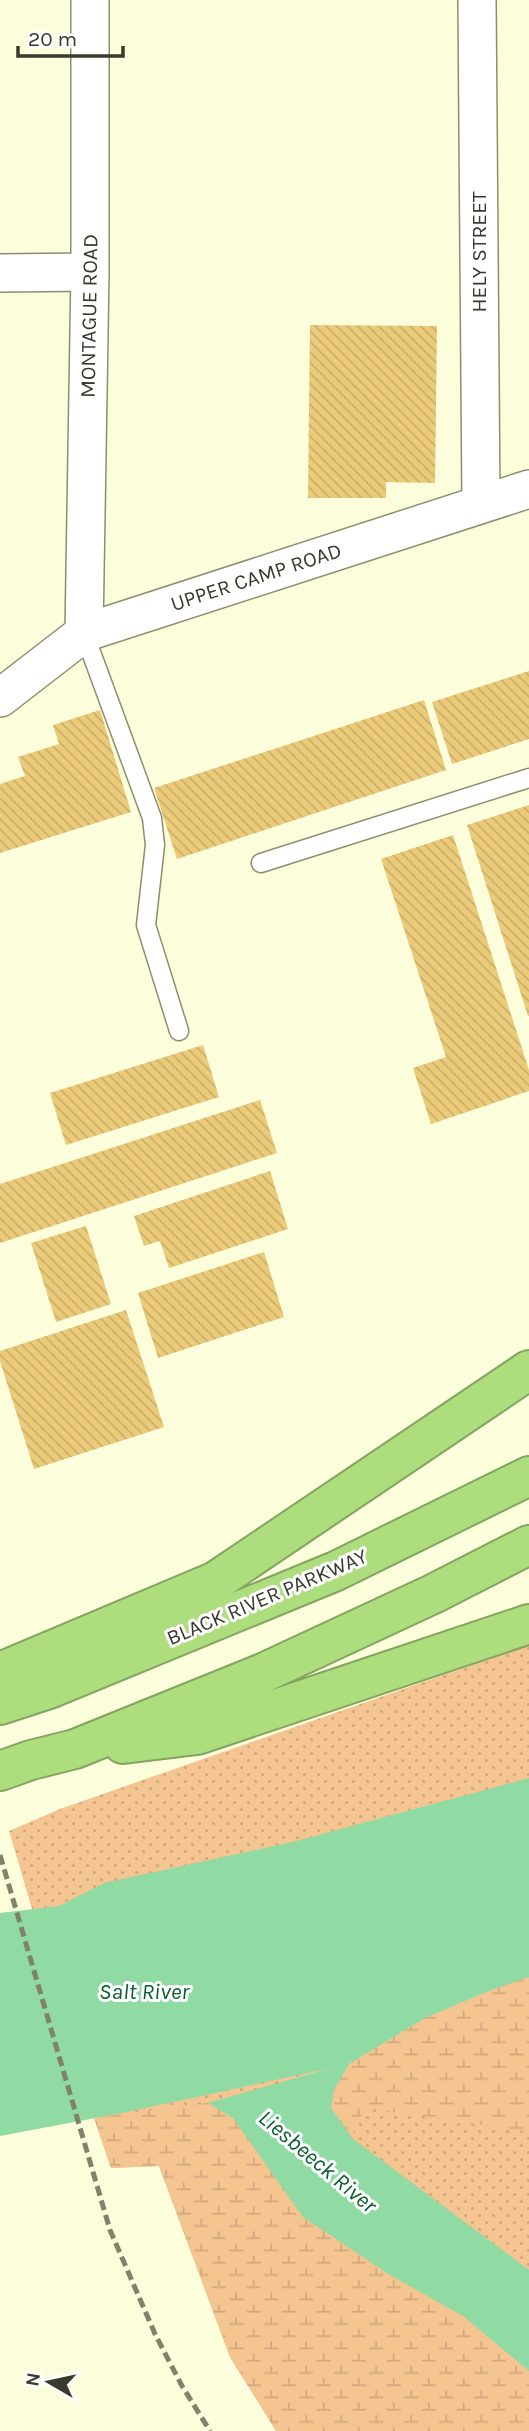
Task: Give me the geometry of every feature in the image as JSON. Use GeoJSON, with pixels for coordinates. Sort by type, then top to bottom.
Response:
{"type":"FeatureCollection","features":[{"type":"Feature","properties":{"kind":"highway"},"geometry":{"type":"LineString","coordinates":[[4,1687],[216,1581],[529,1370]]}},
{"type":"Feature","properties":{"kind":"highway","name":"BLACK RIVER PARKWAY"},"geometry":{"type":"LineString","coordinates":[[4,1687],[49,1689],[336,1571],[529,1476]]}},
{"type":"Feature","properties":{"kind":"highway"},"geometry":{"type":"LineString","coordinates":[[15,1765],[75,1749],[320,1647],[529,1545]]}},
{"type":"Feature","properties":{"kind":"highway"},"geometry":{"type":"LineString","coordinates":[[75,1749],[197,1735],[529,1624]]}},
{"type":"Feature","properties":{"kind":"street","name":"MONTAGUE ROAD"},"geometry":{"type":"LineString","coordinates":[[84,633],[90,272],[90,0]]}},
{"type":"Feature","properties":{"kind":"street","name":"HELY STREET"},"geometry":{"type":"LineString","coordinates":[[477,0],[481,504]]}},
{"type":"Feature","properties":{"kind":"street"},"geometry":{"type":"LineString","coordinates":[[0,273],[90,272]]}},
{"type":"Feature","properties":{"kind":"street","name":"UPPER CAMP ROAD"},"geometry":{"type":"LineString","coordinates":[[0,698],[84,633],[529,489]]}},
{"type":"Feature","properties":{"kind":"lane"},"geometry":{"type":"LineString","coordinates":[[84,633],[152,818],[155,845],[146,925],[179,1031]]}},
{"type":"Feature","properties":{"kind":"lane"},"geometry":{"type":"LineString","coordinates":[[261,863],[529,778]]}},
{"type":"Feature","properties":{"kind":"green space"},"geometry":{"type":"Polygon","coordinates":[[[529,1645],[529,2431],[276,2431],[230,2357],[159,2166],[111,2168],[9,1831],[60,1809],[529,1645]]]}},
{"type":"Feature","properties":{"kind":"green space"},"geometry":{"type":"Polygon","coordinates":[[[529,1977],[529,2136],[525,2131],[374,2109],[355,2119],[353,2139],[330,2108],[334,2090],[349,2064],[425,2018],[529,1977]]]}},
{"type":"Feature","properties":{"kind":"green space"},"geometry":{"type":"Polygon","coordinates":[[[208,2103],[233,2118],[303,2217],[390,2275],[463,2316],[529,2371],[529,2431],[276,2431],[230,2357],[159,2166],[111,2168],[94,2118],[208,2103]]]}},
{"type":"Feature","properties":{"kind":"water","name":"Salt River"},"geometry":{"type":"Polygon","coordinates":[[[529,1778],[529,1977],[425,2018],[349,2064],[334,2090],[331,2108],[353,2139],[529,2270],[529,2371],[463,2316],[390,2275],[303,2217],[233,2118],[208,2103],[331,2068],[0,2136],[0,1913],[59,1906],[104,1883],[293,1842],[529,1778]]]}},
{"type":"Feature","properties":{"kind":"building"},"geometry":{"type":"Polygon","coordinates":[[[310,325],[437,326],[435,483],[386,482],[386,498],[308,498],[310,325]]]}},
{"type":"Feature","properties":{"kind":"building"},"geometry":{"type":"Polygon","coordinates":[[[529,671],[529,739],[452,764],[432,702],[529,671]]]}},
{"type":"Feature","properties":{"kind":"building"},"geometry":{"type":"Polygon","coordinates":[[[424,700],[446,770],[177,859],[154,788],[424,700]]]}},
{"type":"Feature","properties":{"kind":"building"},"geometry":{"type":"Polygon","coordinates":[[[100,710],[131,812],[0,853],[0,784],[25,776],[18,757],[59,744],[53,725],[100,710]]]}},
{"type":"Feature","properties":{"kind":"building"},"geometry":{"type":"Polygon","coordinates":[[[529,805],[529,1016],[528,1016],[467,825],[529,805]]]}},
{"type":"Feature","properties":{"kind":"building"},"geometry":{"type":"Polygon","coordinates":[[[453,835],[529,1070],[529,1091],[431,1124],[413,1068],[446,1057],[381,859],[453,835]]]}},
{"type":"Feature","properties":{"kind":"building"},"geometry":{"type":"Polygon","coordinates":[[[203,1045],[219,1097],[66,1145],[50,1093],[203,1045]]]}},
{"type":"Feature","properties":{"kind":"building"},"geometry":{"type":"Polygon","coordinates":[[[260,1100],[277,1153],[0,1243],[0,1184],[260,1100]]]}},
{"type":"Feature","properties":{"kind":"building"},"geometry":{"type":"Polygon","coordinates":[[[270,1171],[288,1229],[169,1268],[160,1241],[144,1246],[134,1216],[270,1171]]]}},
{"type":"Feature","properties":{"kind":"building"},"geometry":{"type":"Polygon","coordinates":[[[86,1226],[111,1304],[56,1322],[31,1243],[86,1226]]]}},
{"type":"Feature","properties":{"kind":"building"},"geometry":{"type":"Polygon","coordinates":[[[264,1252],[284,1317],[158,1358],[138,1293],[264,1252]]]}},
{"type":"Feature","properties":{"kind":"building"},"geometry":{"type":"Polygon","coordinates":[[[126,1310],[164,1427],[34,1469],[0,1361],[0,1351],[126,1310]]]}},
{"type":"Feature","properties":{"kind":"railway"},"geometry":{"type":"LineString","coordinates":[[0,1855],[110,2230],[155,2334],[182,2386],[210,2431]]}},
{"type":"Feature","properties":{"kind":"water label","name":"Liesbeeck River"},"geometry":{"type":"Point","coordinates":[318,2161]}}]}
